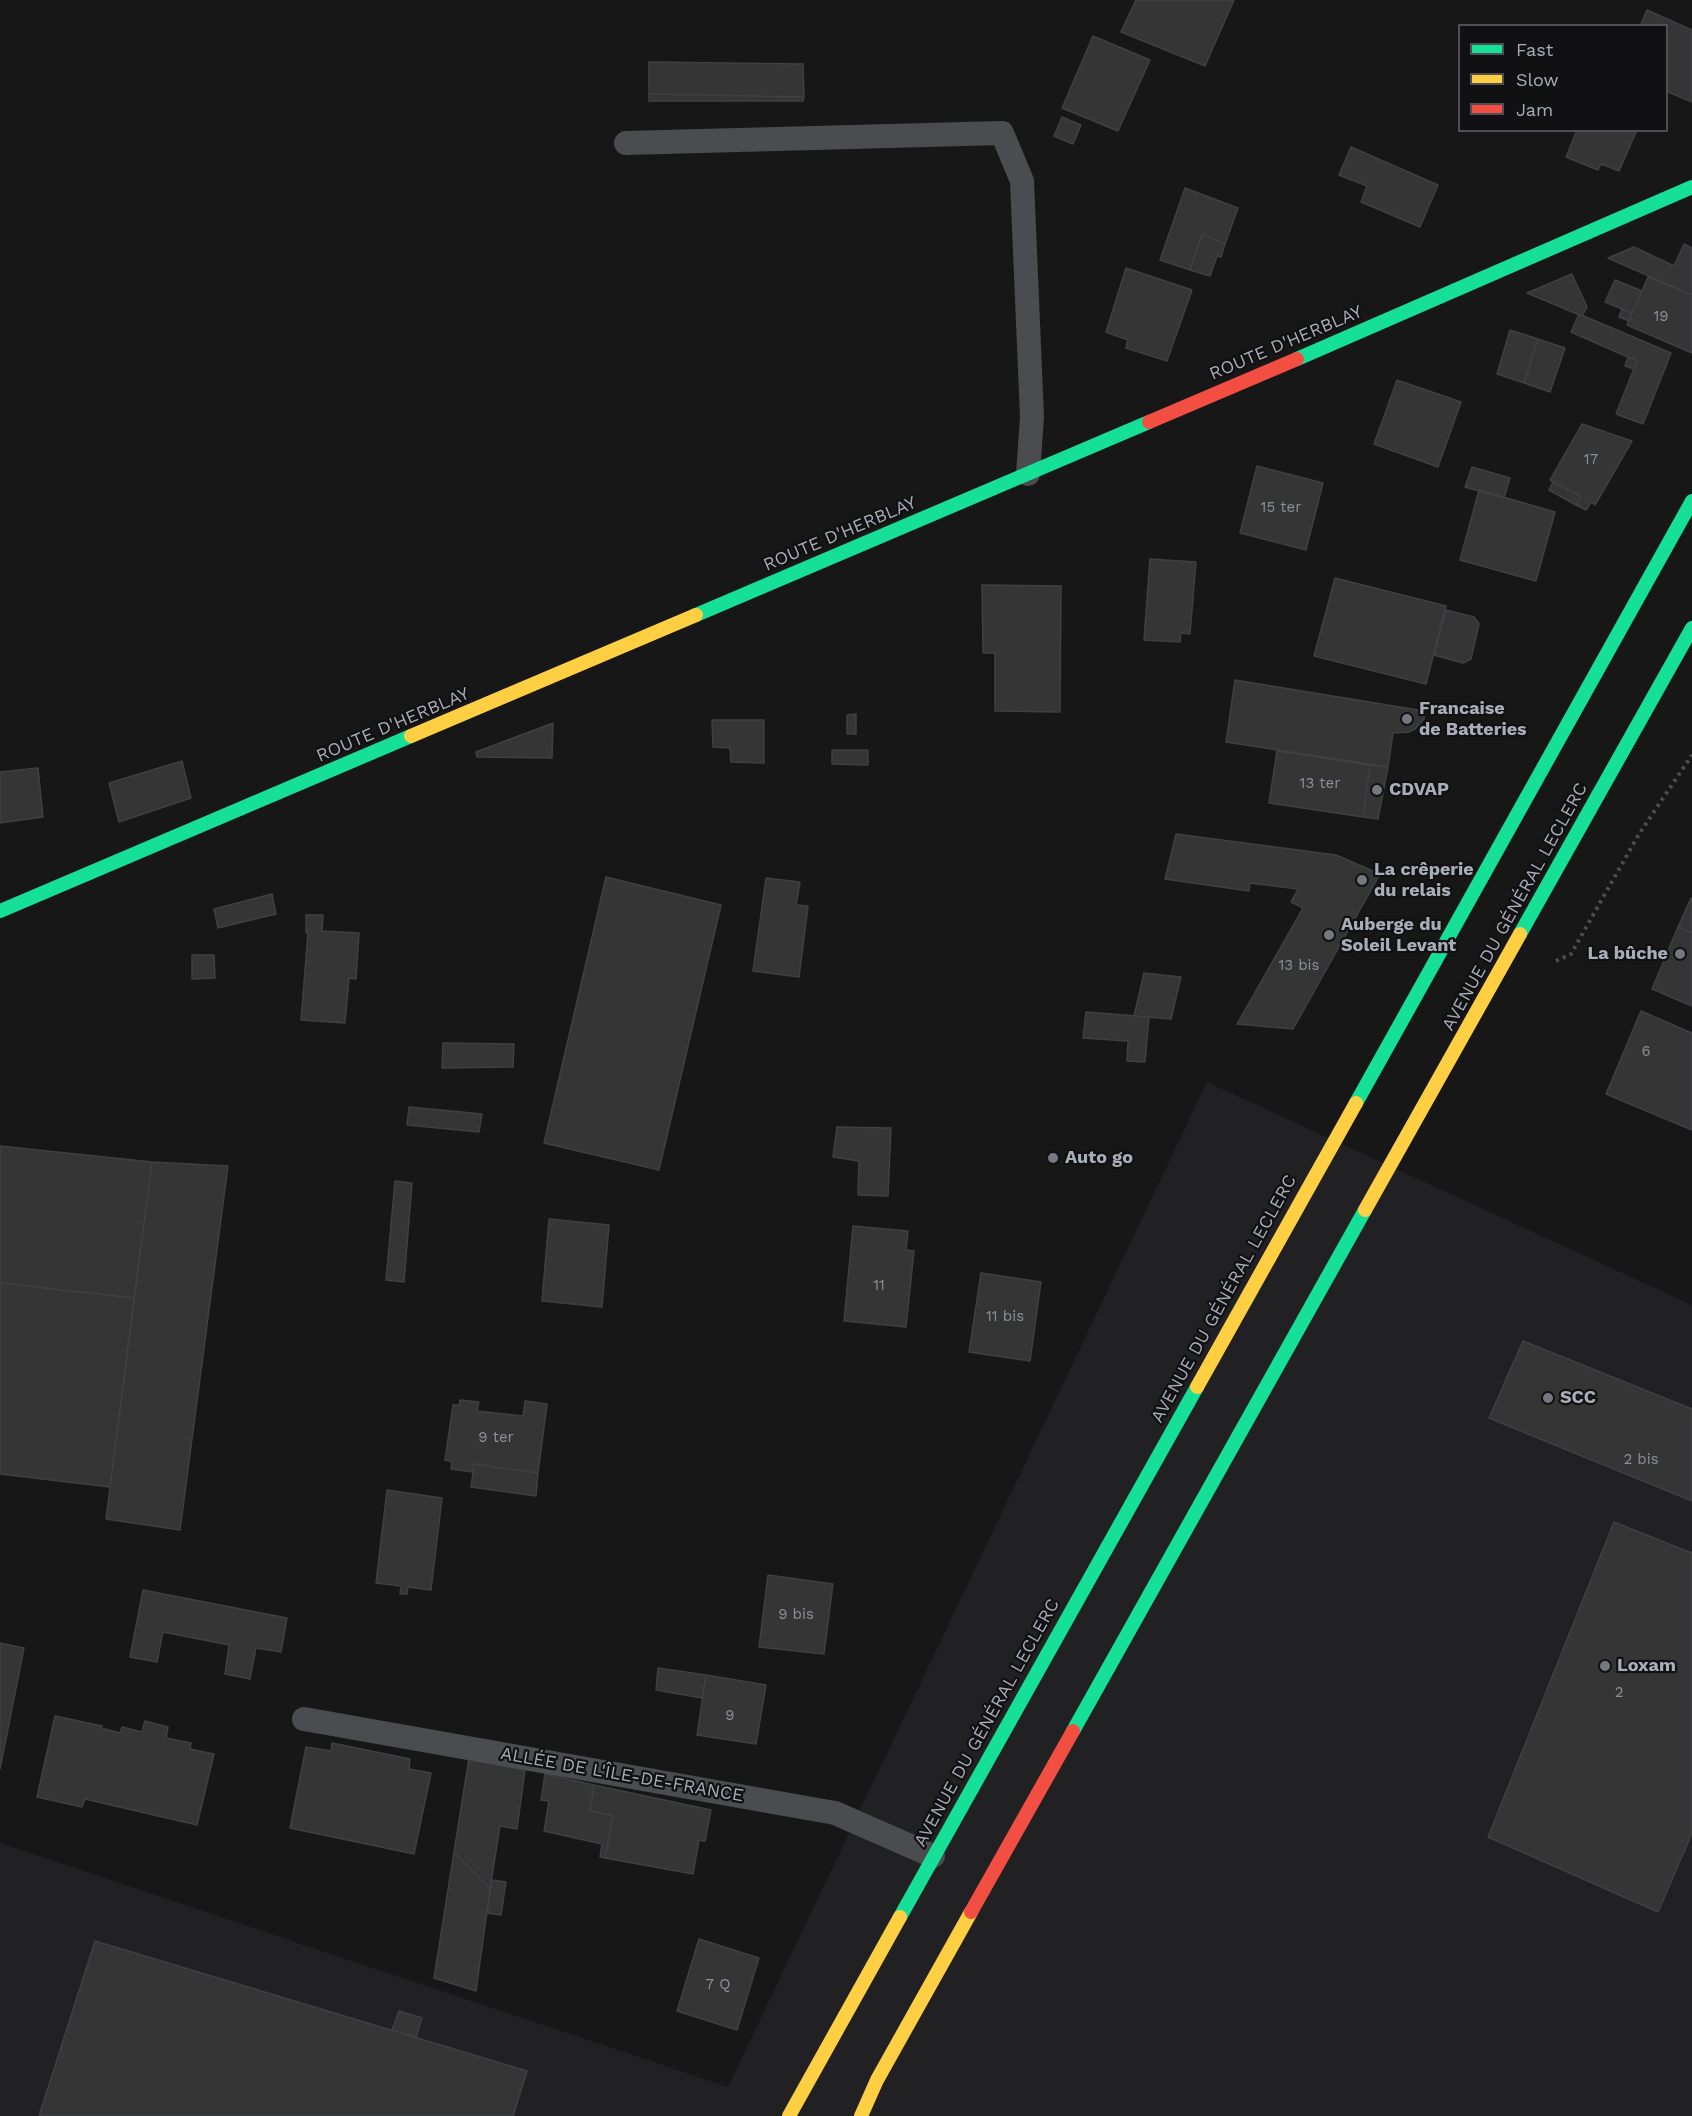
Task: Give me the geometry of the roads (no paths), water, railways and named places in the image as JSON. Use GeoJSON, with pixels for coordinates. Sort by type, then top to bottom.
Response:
{"type":"FeatureCollection","features":[{"type":"Feature","properties":{"kind":"main road","name":"ROUTE D'HERBLAY"},"geometry":{"type":"LineString","coordinates":[[0,911],[1028,474],[1692,188]]}},
{"type":"Feature","properties":{"kind":"main road","name":"AVENUE DU GÉNÉRAL LECLERC"},"geometry":{"type":"LineString","coordinates":[[789,2116],[1692,501]]}},
{"type":"Feature","properties":{"kind":"main road","name":"AVENUE DU GÉNÉRAL LECLERC"},"geometry":{"type":"LineString","coordinates":[[861,2116],[877,2079],[1692,628]]}},
{"type":"Feature","properties":{"kind":"lane"},"geometry":{"type":"LineString","coordinates":[[626,143],[1002,133],[1022,181],[1032,417],[1028,474]]}},
{"type":"Feature","properties":{"kind":"lane","name":"ALLÉE DE L'ÎLE-DE-FRANCE"},"geometry":{"type":"LineString","coordinates":[[304,1719],[835,1813],[933,1856]]}},
{"type":"Feature","properties":{"kind":"place","name":"Francaise de Batteries"},"geometry":{"type":"Point","coordinates":[1407,719]}},
{"type":"Feature","properties":{"kind":"place","name":"CDVAP"},"geometry":{"type":"Point","coordinates":[1377,790]}},
{"type":"Feature","properties":{"kind":"place","name":"La crêperie du relais"},"geometry":{"type":"Point","coordinates":[1362,880]}},
{"type":"Feature","properties":{"kind":"place","name":"Auberge du Soleil Levant"},"geometry":{"type":"Point","coordinates":[1329,935]}},
{"type":"Feature","properties":{"kind":"place","name":"La bûche"},"geometry":{"type":"Point","coordinates":[1680,954]}},
{"type":"Feature","properties":{"kind":"place","name":"Auto go"},"geometry":{"type":"Point","coordinates":[1053,1158]}},
{"type":"Feature","properties":{"kind":"place","name":"SCC"},"geometry":{"type":"Point","coordinates":[1548,1398]}},
{"type":"Feature","properties":{"kind":"place","name":"Loxam"},"geometry":{"type":"Point","coordinates":[1605,1666]}}]}
